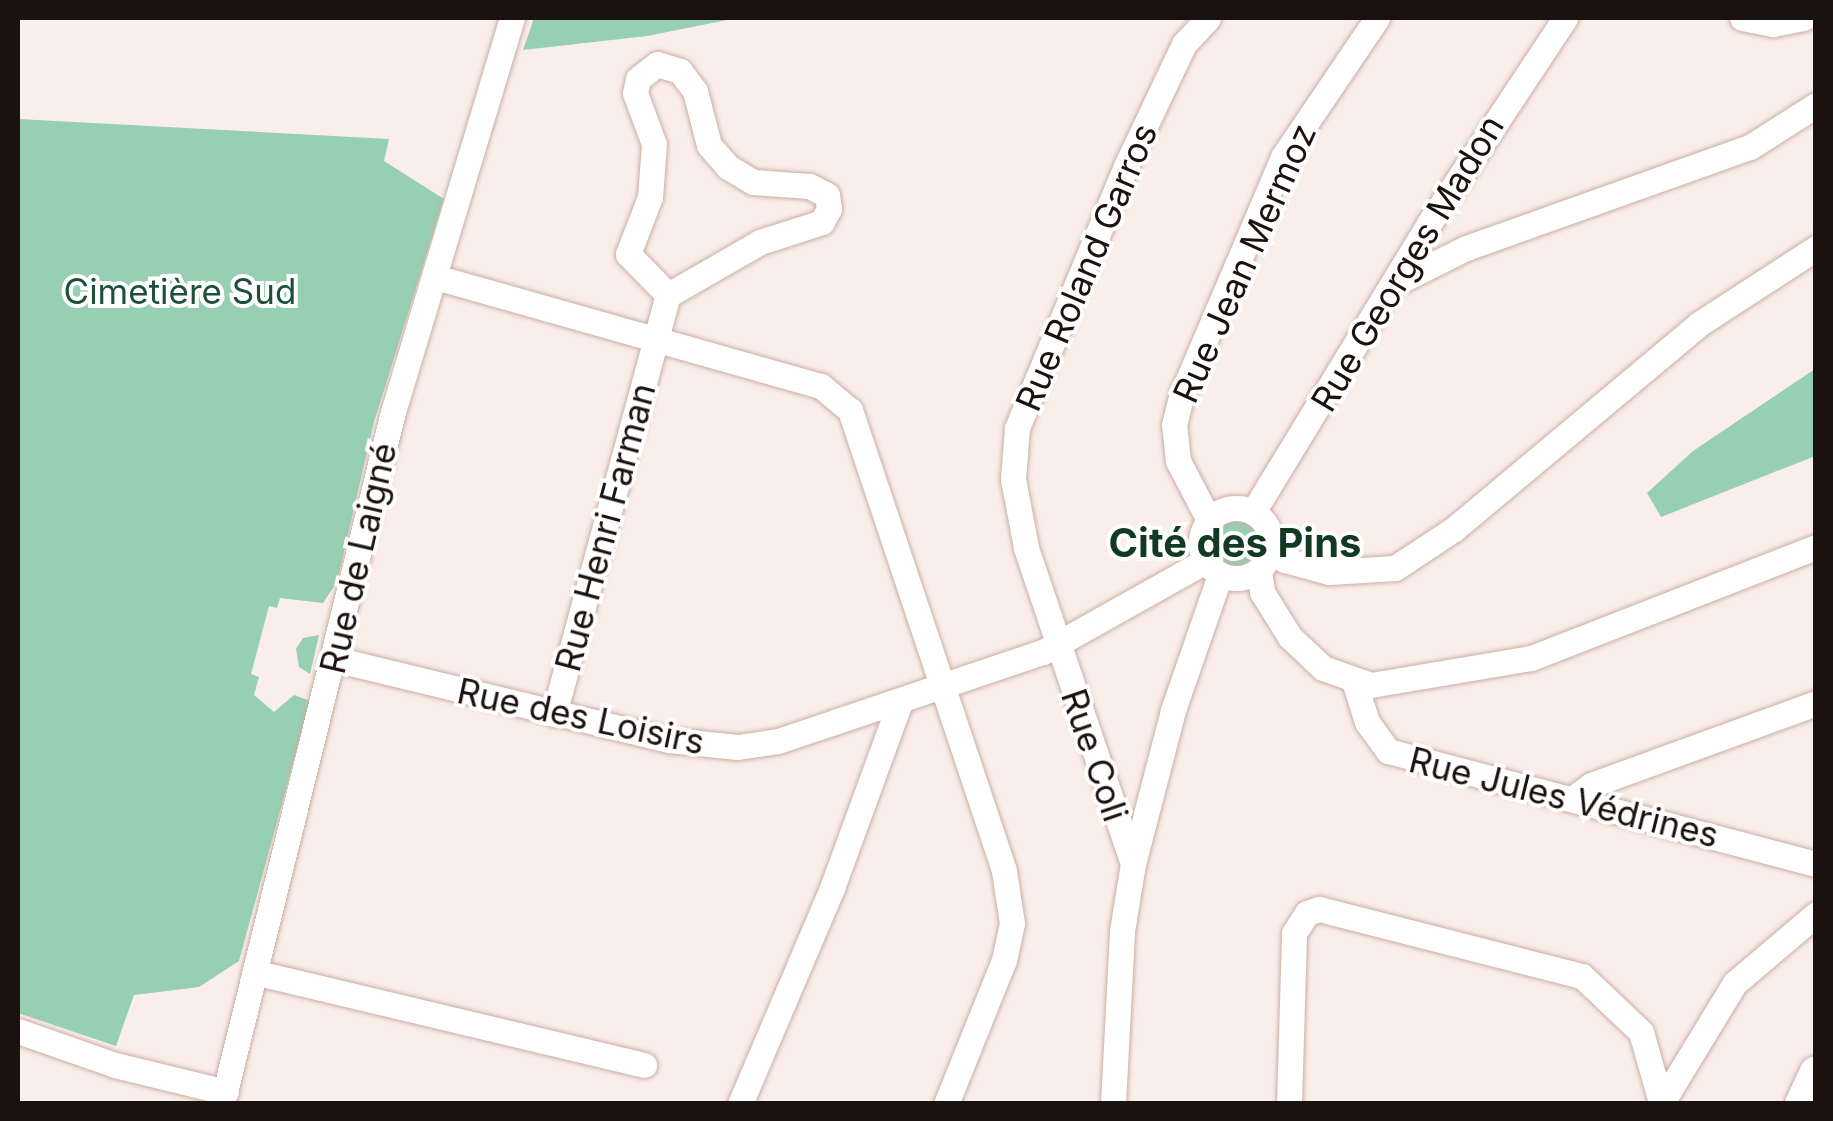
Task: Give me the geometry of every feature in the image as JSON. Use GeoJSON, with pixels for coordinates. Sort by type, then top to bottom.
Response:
{"type":"FeatureCollection","features":[{"type":"Feature","properties":{"kind":"main road"},"geometry":{"type":"LineString","coordinates":[[1801,1104],[1816,1072]]}},
{"type":"Feature","properties":{"kind":"street","name":"Rue de Laigné"},"geometry":{"type":"LineString","coordinates":[[224,1098],[258,974],[393,412],[512,18]]}},
{"type":"Feature","properties":{"kind":"street","name":"Rue Roland Garros"},"geometry":{"type":"LineString","coordinates":[[1057,646],[1013,479],[1017,428],[1127,164],[1184,44],[1208,18]]}},
{"type":"Feature","properties":{"kind":"street","name":"Rue Jean Mermoz"},"geometry":{"type":"LineString","coordinates":[[1208,520],[1178,460],[1174,424],[1182,394],[1284,157],[1377,18]]}},
{"type":"Feature","properties":{"kind":"street","name":"Rue Georges Madon"},"geometry":{"type":"LineString","coordinates":[[1253,512],[1392,285],[1566,18]]}},
{"type":"Feature","properties":{"kind":"street"},"geometry":{"type":"LineString","coordinates":[[1742,18],[1773,24],[1803,18]]}},
{"type":"Feature","properties":{"kind":"street"},"geometry":{"type":"LineString","coordinates":[[657,64],[680,71],[695,92],[709,146],[728,167],[754,182],[809,186],[827,195],[829,209],[822,222],[760,242],[668,295],[628,254],[650,197],[653,158],[635,93],[638,79],[657,64]]}},
{"type":"Feature","properties":{"kind":"street"},"geometry":{"type":"LineString","coordinates":[[1392,285],[1466,248],[1750,147],[1816,105]]}},
{"type":"Feature","properties":{"kind":"street"},"geometry":{"type":"LineString","coordinates":[[1816,248],[1699,324],[1454,529],[1394,568],[1329,572],[1285,560],[1265,559],[1238,579],[1212,568],[1200,547],[1208,520],[1234,508],[1253,512],[1268,526],[1265,559],[1262,592],[1290,637],[1323,668],[1354,681],[1429,679],[1531,658],[1816,547]]}},
{"type":"Feature","properties":{"kind":"street"},"geometry":{"type":"LineString","coordinates":[[435,277],[839,396],[850,410],[1004,870],[1012,923],[1004,960],[946,1104]]}},
{"type":"Feature","properties":{"kind":"street","name":"Rue Henri Farman"},"geometry":{"type":"LineString","coordinates":[[554,714],[668,295]]}},
{"type":"Feature","properties":{"kind":"street"},"geometry":{"type":"LineString","coordinates":[[1114,1104],[1122,932],[1132,864],[1212,568]]}},
{"type":"Feature","properties":{"kind":"street","name":"Rue des Loisirs"},"geometry":{"type":"LineString","coordinates":[[334,659],[669,740],[738,746],[900,702],[1057,646],[1212,568]]}},
{"type":"Feature","properties":{"kind":"street","name":"Rue Coli"},"geometry":{"type":"LineString","coordinates":[[1057,646],[1132,864]]}},
{"type":"Feature","properties":{"kind":"street","name":"Rue Jules Védrines"},"geometry":{"type":"LineString","coordinates":[[1354,681],[1367,722],[1388,751],[1816,864]]}},
{"type":"Feature","properties":{"kind":"street"},"geometry":{"type":"LineString","coordinates":[[740,1104],[832,888],[900,702]]}},
{"type":"Feature","properties":{"kind":"street"},"geometry":{"type":"LineString","coordinates":[[1572,800],[1591,786],[1816,703]]}},
{"type":"Feature","properties":{"kind":"street"},"geometry":{"type":"LineString","coordinates":[[1289,1104],[1294,934],[1307,913],[1333,910],[1582,976],[1640,1032],[1661,1103]]}},
{"type":"Feature","properties":{"kind":"street"},"geometry":{"type":"LineString","coordinates":[[1661,1103],[1734,983],[1816,914]]}},
{"type":"Feature","properties":{"kind":"street"},"geometry":{"type":"LineString","coordinates":[[258,974],[644,1065]]}},
{"type":"Feature","properties":{"kind":"street"},"geometry":{"type":"LineString","coordinates":[[18,1031],[224,1098]]}},
{"type":"Feature","properties":{"kind":"green space"},"geometry":{"type":"Polygon","coordinates":[[[534,18],[737,18],[647,36],[523,50],[534,18]]]}},
{"type":"Feature","properties":{"kind":"green space","name":"Cimetière Sud"},"geometry":{"type":"Polygon","coordinates":[[[18,119],[389,139],[384,161],[444,199],[374,422],[337,582],[323,603],[280,598],[277,608],[269,606],[251,674],[259,677],[254,695],[274,712],[294,695],[310,701],[239,961],[199,987],[134,995],[116,1046],[18,1013],[18,119]]]}},
{"type":"Feature","properties":{"kind":"green space"},"geometry":{"type":"Polygon","coordinates":[[[1815,369],[1815,456],[1661,517],[1647,493],[1693,451],[1815,369]]]}},
{"type":"Feature","properties":{"kind":"green space"},"geometry":{"type":"Polygon","coordinates":[[[1237,520],[1254,527],[1261,544],[1254,561],[1237,568],[1220,561],[1213,544],[1220,527],[1237,520]]]}},
{"type":"Feature","properties":{"kind":"green space"},"geometry":{"type":"Polygon","coordinates":[[[319,635],[310,674],[299,667],[296,649],[303,638],[319,635]]]}},
{"type":"Feature","properties":{"kind":"district","name":"Cité des Pins"},"geometry":{"type":"Point","coordinates":[1235,543]}}]}
